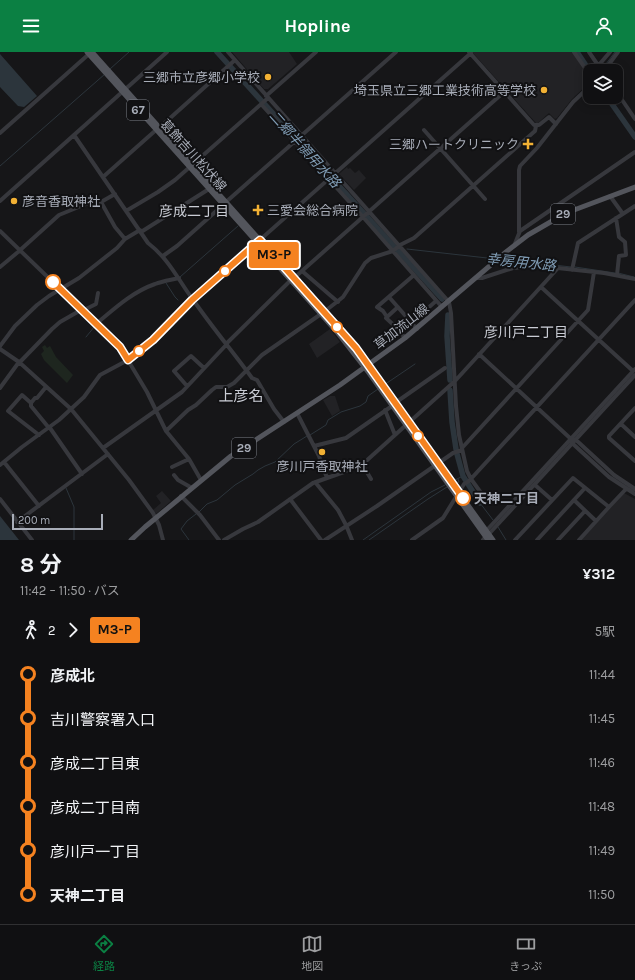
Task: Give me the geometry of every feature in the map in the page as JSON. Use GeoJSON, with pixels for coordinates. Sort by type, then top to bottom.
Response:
{"type":"FeatureCollection","features":[{"type":"Feature","properties":{"kind":"main road","name":"葛飾吉川松伏線"},"geometry":{"type":"LineString","coordinates":[[89,53],[124,90],[292,279],[366,366],[458,493],[487,536],[493,540]]}},
{"type":"Feature","properties":{"kind":"main road","name":"葛飾吉川松伏線"},"geometry":{"type":"LineString","coordinates":[[191,166],[209,189],[225,204]]}},
{"type":"Feature","properties":{"kind":"main road","name":"草加流山線"},"geometry":{"type":"LineString","coordinates":[[132,540],[181,496],[231,456],[284,422],[417,329],[442,306],[449,302],[514,246],[541,227],[566,213],[635,186]]}},
{"type":"Feature","properties":{"kind":"street"},"geometry":{"type":"LineString","coordinates":[[0,200],[167,52]]}},
{"type":"Feature","properties":{"kind":"street"},"geometry":{"type":"LineString","coordinates":[[228,52],[264,100],[331,177],[396,248],[449,302],[452,313],[458,450],[466,466],[470,480],[484,497]]}},
{"type":"Feature","properties":{"kind":"street"},"geometry":{"type":"LineString","coordinates":[[126,211],[158,192],[191,166],[316,52]]}},
{"type":"Feature","properties":{"kind":"street"},"geometry":{"type":"LineString","coordinates":[[163,256],[177,246],[225,204],[396,52]]}},
{"type":"Feature","properties":{"kind":"street"},"geometry":{"type":"LineString","coordinates":[[574,52],[583,65]]}},
{"type":"Feature","properties":{"kind":"street"},"geometry":{"type":"LineString","coordinates":[[589,52],[597,64]]}},
{"type":"Feature","properties":{"kind":"street"},"geometry":{"type":"LineString","coordinates":[[600,64],[610,52]]}},
{"type":"Feature","properties":{"kind":"street"},"geometry":{"type":"LineString","coordinates":[[609,64],[618,52]]}},
{"type":"Feature","properties":{"kind":"street"},"geometry":{"type":"LineString","coordinates":[[0,133],[89,53]]}},
{"type":"Feature","properties":{"kind":"street"},"geometry":{"type":"LineString","coordinates":[[39,506],[2,463],[61,419],[84,396],[101,374],[128,360],[153,340],[192,300],[470,53],[536,126]]}},
{"type":"Feature","properties":{"kind":"street"},"geometry":{"type":"LineString","coordinates":[[103,177],[235,60]]}},
{"type":"Feature","properties":{"kind":"street"},"geometry":{"type":"LineString","coordinates":[[103,448],[182,392],[227,344],[292,279],[504,92]]}},
{"type":"Feature","properties":{"kind":"street"},"geometry":{"type":"LineString","coordinates":[[514,246],[519,232],[519,170],[523,162],[537,148],[573,102],[583,93]]}},
{"type":"Feature","properties":{"kind":"street"},"geometry":{"type":"LineString","coordinates":[[264,100],[331,177],[396,248],[414,275],[442,306]]}},
{"type":"Feature","properties":{"kind":"street"},"geometry":{"type":"LineString","coordinates":[[623,101],[635,119]]}},
{"type":"Feature","properties":{"kind":"street"},"geometry":{"type":"LineString","coordinates":[[166,431],[212,390],[218,387],[227,387],[238,380],[262,355],[338,302],[343,297],[365,263],[372,258],[396,248],[414,238],[535,131],[536,126],[549,117],[556,124]]}},
{"type":"Feature","properties":{"kind":"street"},"geometry":{"type":"LineString","coordinates":[[424,130],[485,199]]}},
{"type":"Feature","properties":{"kind":"street"},"geometry":{"type":"LineString","coordinates":[[74,135],[148,243],[163,256],[179,278],[192,300],[252,378],[257,380],[274,409],[284,422]]}},
{"type":"Feature","properties":{"kind":"street"},"geometry":{"type":"LineString","coordinates":[[519,232],[635,152]]}},
{"type":"Feature","properties":{"kind":"street"},"geometry":{"type":"LineString","coordinates":[[0,346],[15,326],[49,296],[79,278],[125,239],[209,189]]}},
{"type":"Feature","properties":{"kind":"street"},"geometry":{"type":"LineString","coordinates":[[0,267],[59,215],[86,204],[101,202],[115,194]]}},
{"type":"Feature","properties":{"kind":"street"},"geometry":{"type":"LineString","coordinates":[[610,196],[623,214]]}},
{"type":"Feature","properties":{"kind":"street"},"geometry":{"type":"LineString","coordinates":[[101,202],[115,227],[125,239]]}},
{"type":"Feature","properties":{"kind":"street"},"geometry":{"type":"LineString","coordinates":[[572,268],[578,243],[635,206]]}},
{"type":"Feature","properties":{"kind":"street"},"geometry":{"type":"LineString","coordinates":[[616,218],[619,237],[625,242],[626,255],[619,256],[617,274]]}},
{"type":"Feature","properties":{"kind":"street"},"geometry":{"type":"LineString","coordinates":[[0,231],[120,347],[147,392],[166,431],[189,459],[201,480]]}},
{"type":"Feature","properties":{"kind":"street"},"geometry":{"type":"LineString","coordinates":[[476,278],[482,278],[513,268],[539,266],[572,268],[617,274],[635,279]]}},
{"type":"Feature","properties":{"kind":"street"},"geometry":{"type":"LineString","coordinates":[[224,540],[258,522],[315,482],[362,464],[446,387],[455,381],[558,268]]}},
{"type":"Feature","properties":{"kind":"street"},"geometry":{"type":"LineString","coordinates":[[302,271],[338,302]]}},
{"type":"Feature","properties":{"kind":"street"},"geometry":{"type":"LineString","coordinates":[[324,540],[458,450],[588,310],[594,272]]}},
{"type":"Feature","properties":{"kind":"street"},"geometry":{"type":"LineString","coordinates":[[405,338],[386,318],[387,317],[383,311],[377,307],[414,275]]}},
{"type":"Feature","properties":{"kind":"street"},"geometry":{"type":"LineString","coordinates":[[96,324],[124,301],[144,289],[159,283],[179,278]]}},
{"type":"Feature","properties":{"kind":"street"},"geometry":{"type":"LineString","coordinates":[[425,284],[442,306]]}},
{"type":"Feature","properties":{"kind":"street"},"geometry":{"type":"LineString","coordinates":[[541,287],[579,320],[634,372]]}},
{"type":"Feature","properties":{"kind":"street"},"geometry":{"type":"LineString","coordinates":[[0,388],[19,363],[60,322],[96,304],[98,293]]}},
{"type":"Feature","properties":{"kind":"street"},"geometry":{"type":"LineString","coordinates":[[389,297],[417,329]]}},
{"type":"Feature","properties":{"kind":"street"},"geometry":{"type":"LineString","coordinates":[[412,540],[443,518],[464,484],[470,480],[635,300]]}},
{"type":"Feature","properties":{"kind":"street"},"geometry":{"type":"LineString","coordinates":[[411,323],[436,301]]}},
{"type":"Feature","properties":{"kind":"street"},"geometry":{"type":"LineString","coordinates":[[387,317],[398,308]]}},
{"type":"Feature","properties":{"kind":"street"},"geometry":{"type":"LineString","coordinates":[[396,327],[407,318]]}},
{"type":"Feature","properties":{"kind":"street"},"geometry":{"type":"LineString","coordinates":[[0,349],[19,363],[71,409],[108,454],[156,518],[163,540]]}},
{"type":"Feature","properties":{"kind":"street"},"geometry":{"type":"LineString","coordinates":[[479,354],[571,439],[604,473],[635,494]]}},
{"type":"Feature","properties":{"kind":"street"},"geometry":{"type":"LineString","coordinates":[[187,386],[174,371],[191,356],[204,368]]}},
{"type":"Feature","properties":{"kind":"street"},"geometry":{"type":"LineString","coordinates":[[314,446],[346,438],[445,368]]}},
{"type":"Feature","properties":{"kind":"street"},"geometry":{"type":"LineString","coordinates":[[487,536],[571,439],[634,372]]}},
{"type":"Feature","properties":{"kind":"street"},"geometry":{"type":"LineString","coordinates":[[487,536],[574,442],[634,372]]}},
{"type":"Feature","properties":{"kind":"street"},"geometry":{"type":"LineString","coordinates":[[31,403],[46,388]]}},
{"type":"Feature","properties":{"kind":"street"},"geometry":{"type":"LineString","coordinates":[[39,435],[8,411],[22,395],[31,403],[31,406],[82,474]]}},
{"type":"Feature","properties":{"kind":"street"},"geometry":{"type":"LineString","coordinates":[[635,408],[609,438],[635,461]]}},
{"type":"Feature","properties":{"kind":"street"},"geometry":{"type":"LineString","coordinates":[[385,410],[394,435]]}},
{"type":"Feature","properties":{"kind":"street"},"geometry":{"type":"LineString","coordinates":[[297,413],[314,446],[327,478]]}},
{"type":"Feature","properties":{"kind":"street"},"geometry":{"type":"LineString","coordinates":[[621,424],[635,437]]}},
{"type":"Feature","properties":{"kind":"street"},"geometry":{"type":"LineString","coordinates":[[574,442],[614,475],[635,489]]}},
{"type":"Feature","properties":{"kind":"street"},"geometry":{"type":"LineString","coordinates":[[17,522],[108,454]]}},
{"type":"Feature","properties":{"kind":"street"},"geometry":{"type":"LineString","coordinates":[[172,467],[189,459]]}},
{"type":"Feature","properties":{"kind":"street"},"geometry":{"type":"LineString","coordinates":[[362,464],[371,479]]}},
{"type":"Feature","properties":{"kind":"street"},"geometry":{"type":"LineString","coordinates":[[174,474],[178,480],[192,488]]}},
{"type":"Feature","properties":{"kind":"street"},"geometry":{"type":"LineString","coordinates":[[515,540],[573,478],[609,507]]}},
{"type":"Feature","properties":{"kind":"street"},"geometry":{"type":"LineString","coordinates":[[315,482],[334,505],[346,525],[352,540]]}},
{"type":"Feature","properties":{"kind":"street"},"geometry":{"type":"LineString","coordinates":[[535,485],[552,500]]}},
{"type":"Feature","properties":{"kind":"street"},"geometry":{"type":"LineString","coordinates":[[537,540],[585,488]]}},
{"type":"Feature","properties":{"kind":"street"},"geometry":{"type":"LineString","coordinates":[[579,540],[626,489]]}},
{"type":"Feature","properties":{"kind":"street"},"geometry":{"type":"LineString","coordinates":[[181,496],[200,516],[219,540]]}},
{"type":"Feature","properties":{"kind":"street"},"geometry":{"type":"LineString","coordinates":[[0,499],[32,540]]}},
{"type":"Feature","properties":{"kind":"street"},"geometry":{"type":"LineString","coordinates":[[290,499],[321,540]]}},
{"type":"Feature","properties":{"kind":"street"},"geometry":{"type":"LineString","coordinates":[[574,500],[596,521]]}},
{"type":"Feature","properties":{"kind":"street"},"geometry":{"type":"LineString","coordinates":[[558,540],[585,511]]}},
{"type":"Feature","properties":{"kind":"shaded area","name":"三郷市立彦郷小学校"},"geometry":{"type":"Polygon","coordinates":[[[232,52],[289,52],[297,64],[268,89],[264,89],[232,52]]]}},
{"type":"Feature","properties":{"kind":"shaded area","name":"埼玉県立三郷工業技術高等学校"},"geometry":{"type":"Polygon","coordinates":[[[472,52],[573,52],[583,67],[583,89],[572,99],[557,118],[555,119],[549,113],[538,123],[536,123],[472,52]]]}},
{"type":"Feature","properties":{"kind":"shaded area"},"geometry":{"type":"Polygon","coordinates":[[[0,54],[37,96],[24,107],[18,106],[0,87],[0,54]]]}},
{"type":"Feature","properties":{"kind":"shaded area"},"geometry":{"type":"Polygon","coordinates":[[[347,167],[355,173],[359,170],[366,178],[354,190],[339,174],[347,167]]]}},
{"type":"Feature","properties":{"kind":"shaded area"},"geometry":{"type":"Polygon","coordinates":[[[330,329],[340,342],[317,358],[309,344],[330,329]]]}},
{"type":"Feature","properties":{"kind":"shaded area"},"geometry":{"type":"Polygon","coordinates":[[[45,345],[47,348],[50,346],[56,357],[73,375],[67,383],[44,360],[41,354],[44,351],[42,347],[45,345]]]}},
{"type":"Feature","properties":{"kind":"shaded area"},"geometry":{"type":"Polygon","coordinates":[[[330,396],[335,396],[340,411],[332,416],[323,400],[330,396]]]}},
{"type":"Feature","properties":{"kind":"shaded area"},"geometry":{"type":"Polygon","coordinates":[[[162,491],[171,501],[156,514],[153,510],[161,503],[156,496],[162,491]]]}},
{"type":"Feature","properties":{"kind":"shaded area"},"geometry":{"type":"Polygon","coordinates":[[[624,493],[635,499],[635,540],[581,540],[624,493]]]}},
{"type":"Feature","properties":{"kind":"shaded area"},"geometry":{"type":"Polygon","coordinates":[[[0,516],[19,540],[0,540],[0,516]]]}},
{"type":"Feature","properties":{"kind":"waterway"},"geometry":{"type":"LineString","coordinates":[[110,69],[129,52]]}},
{"type":"Feature","properties":{"kind":"waterway","name":"二郷半領用水路"},"geometry":{"type":"LineString","coordinates":[[217,52],[442,299]]}},
{"type":"Feature","properties":{"kind":"waterway"},"geometry":{"type":"LineString","coordinates":[[577,52],[585,64]]}},
{"type":"Feature","properties":{"kind":"waterway"},"geometry":{"type":"LineString","coordinates":[[606,64],[615,52]]}},
{"type":"Feature","properties":{"kind":"waterway"},"geometry":{"type":"LineString","coordinates":[[0,166],[105,74]]}},
{"type":"Feature","properties":{"kind":"waterway"},"geometry":{"type":"LineString","coordinates":[[612,104],[635,137]]}},
{"type":"Feature","properties":{"kind":"waterway"},"geometry":{"type":"LineString","coordinates":[[180,277],[238,226]]}},
{"type":"Feature","properties":{"kind":"waterway","name":"幸房用水路"},"geometry":{"type":"LineString","coordinates":[[407,249],[496,259]]}},
{"type":"Feature","properties":{"kind":"waterway","name":"幸房用水路"},"geometry":{"type":"LineString","coordinates":[[501,259],[571,267]]}},
{"type":"Feature","properties":{"kind":"waterway","name":"幸房用水路"},"geometry":{"type":"LineString","coordinates":[[575,267],[615,273]]}},
{"type":"Feature","properties":{"kind":"waterway","name":"幸房用水路"},"geometry":{"type":"LineString","coordinates":[[618,273],[634,277]]}},
{"type":"Feature","properties":{"kind":"waterway"},"geometry":{"type":"LineString","coordinates":[[166,283],[178,300]]}},
{"type":"Feature","properties":{"kind":"waterway","name":"二郷半領用水路"},"geometry":{"type":"LineString","coordinates":[[448,315],[447,336],[450,380]]}},
{"type":"Feature","properties":{"kind":"waterway"},"geometry":{"type":"LineString","coordinates":[[86,337],[95,326]]}},
{"type":"Feature","properties":{"kind":"waterway"},"geometry":{"type":"LineString","coordinates":[[384,385],[415,364]]}},
{"type":"Feature","properties":{"kind":"waterway"},"geometry":{"type":"LineString","coordinates":[[310,435],[326,425],[328,420],[341,412],[360,406],[366,402],[368,396],[378,389]]}},
{"type":"Feature","properties":{"kind":"waterway","name":"二郷半領用水路"},"geometry":{"type":"LineString","coordinates":[[450,390],[452,422],[456,449]]}},
{"type":"Feature","properties":{"kind":"waterway"},"geometry":{"type":"LineString","coordinates":[[199,512],[207,504],[217,500],[235,485],[258,470],[275,462],[294,444],[307,436]]}},
{"type":"Feature","properties":{"kind":"waterway","name":"二郷半領用水路"},"geometry":{"type":"LineString","coordinates":[[457,454],[463,476],[480,503]]}},
{"type":"Feature","properties":{"kind":"waterway"},"geometry":{"type":"LineString","coordinates":[[453,481],[463,476]]}},
{"type":"Feature","properties":{"kind":"waterway"},"geometry":{"type":"LineString","coordinates":[[455,483],[459,482],[458,479]]}},
{"type":"Feature","properties":{"kind":"waterway"},"geometry":{"type":"LineString","coordinates":[[363,540],[431,492],[445,485]]}},
{"type":"Feature","properties":{"kind":"waterway"},"geometry":{"type":"LineString","coordinates":[[369,540],[447,487]]}},
{"type":"Feature","properties":{"kind":"waterway"},"geometry":{"type":"LineString","coordinates":[[66,488],[74,507],[74,540]]}},
{"type":"Feature","properties":{"kind":"waterway","name":"二郷半領用水路"},"geometry":{"type":"LineString","coordinates":[[480,503],[493,520]]}},
{"type":"Feature","properties":{"kind":"waterway"},"geometry":{"type":"LineString","coordinates":[[189,540],[181,529],[187,521],[196,514]]}},
{"type":"Feature","properties":{"kind":"waterway","name":"二郷半領用水路"},"geometry":{"type":"LineString","coordinates":[[498,527],[506,540]]}},
{"type":"Feature","properties":{"kind":"bus line","name":"M3-P"},"geometry":{"type":"LineString","coordinates":[[53,282],[120,347],[128,360],[153,340],[192,300],[260,240],[356,348],[463,498]]}},
{"type":"Feature","properties":{"kind":"place","name":"三郷市立彦郷小学校"},"geometry":{"type":"Point","coordinates":[268,77]}},
{"type":"Feature","properties":{"kind":"place","name":"埼玉県立三郷工業技術高等学校"},"geometry":{"type":"Point","coordinates":[544,90]}},
{"type":"Feature","properties":{"kind":"place","name":"三郷ハートクリニック"},"geometry":{"type":"Point","coordinates":[528,144]}},
{"type":"Feature","properties":{"kind":"place","name":"彦音香取神社"},"geometry":{"type":"Point","coordinates":[14,201]}},
{"type":"Feature","properties":{"kind":"place","name":"三愛会総合病院"},"geometry":{"type":"Point","coordinates":[258,210]}},
{"type":"Feature","properties":{"kind":"place","name":"彦川戸香取神社"},"geometry":{"type":"Point","coordinates":[322,452]}},
{"type":"Feature","properties":{"kind":"place","name":"天神二丁目"},"geometry":{"type":"Point","coordinates":[463,498]}},
{"type":"Feature","properties":{"kind":"district","name":"彦成二丁目"},"geometry":{"type":"Point","coordinates":[194,211]}},
{"type":"Feature","properties":{"kind":"district","name":"彦川戸二丁目"},"geometry":{"type":"Point","coordinates":[526,332]}},
{"type":"Feature","properties":{"kind":"district","name":"上彦名"},"geometry":{"type":"Point","coordinates":[241,396]}}]}
